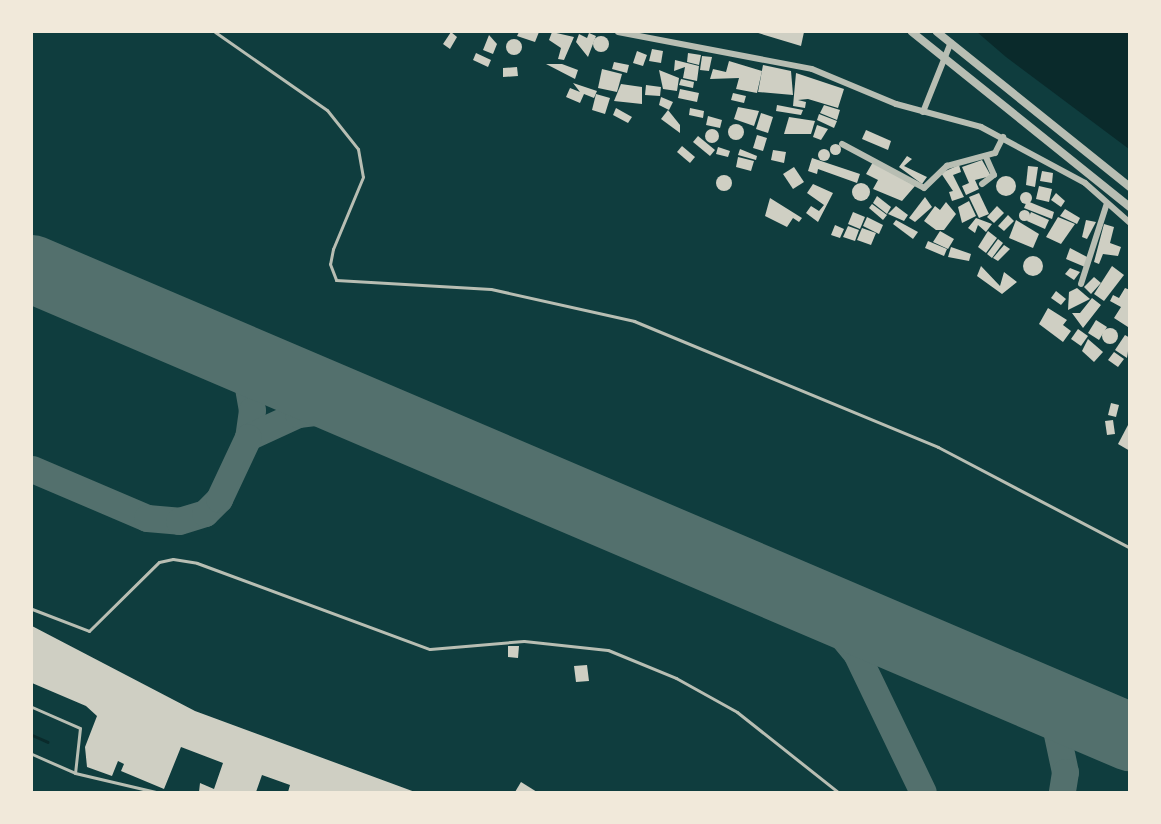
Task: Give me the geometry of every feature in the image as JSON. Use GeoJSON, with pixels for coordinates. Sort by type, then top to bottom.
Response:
{"type":"FeatureCollection","features":[{"type":"Feature","properties":{"kind":"street"},"geometry":{"type":"LineString","coordinates":[[618,32],[791,64],[1003,137],[1085,183],[1130,223]]}},
{"type":"Feature","properties":{"kind":"street"},"geometry":{"type":"LineString","coordinates":[[912,32],[944,52],[1130,207]]}},
{"type":"Feature","properties":{"kind":"street"},"geometry":{"type":"LineString","coordinates":[[937,32],[1130,187]]}},
{"type":"Feature","properties":{"kind":"street"},"geometry":{"type":"LineString","coordinates":[[923,111],[944,52],[951,42]]}},
{"type":"Feature","properties":{"kind":"street"},"geometry":{"type":"LineString","coordinates":[[842,144],[924,188],[947,166],[995,153],[1003,137]]}},
{"type":"Feature","properties":{"kind":"street"},"geometry":{"type":"LineString","coordinates":[[982,184],[994,175],[986,156]]}},
{"type":"Feature","properties":{"kind":"street"},"geometry":{"type":"LineString","coordinates":[[1081,285],[1107,203]]}},
{"type":"Feature","properties":{"kind":"lane"},"geometry":{"type":"LineString","coordinates":[[215,32],[327,110],[358,149],[363,177],[333,249],[330,264],[336,280],[491,289],[634,321],[938,447],[1130,548]]}},
{"type":"Feature","properties":{"kind":"lane"},"geometry":{"type":"LineString","coordinates":[[32,609],[89,631],[159,562],[173,559],[197,563],[430,649],[524,641],[608,650],[676,678],[753,722],[838,792]]}},
{"type":"Feature","properties":{"kind":"lane"},"geometry":{"type":"LineString","coordinates":[[32,707],[80,728],[75,773]]}},
{"type":"Feature","properties":{"kind":"lane"},"geometry":{"type":"LineString","coordinates":[[32,754],[75,773],[156,792]]}},
{"type":"Feature","properties":{"kind":"water"},"geometry":{"type":"Polygon","coordinates":[[[977,32],[1129,32],[1129,149],[1006,57],[977,32]]]}},
{"type":"Feature","properties":{"kind":"building"},"geometry":{"type":"Polygon","coordinates":[[[451,32],[457,37],[450,49],[443,44],[451,32]]]}},
{"type":"Feature","properties":{"kind":"building"},"geometry":{"type":"Polygon","coordinates":[[[519,32],[539,32],[535,42],[517,36],[519,32]]]}},
{"type":"Feature","properties":{"kind":"building"},"geometry":{"type":"Polygon","coordinates":[[[552,32],[574,37],[564,60],[558,59],[561,48],[549,40],[552,32]]]}},
{"type":"Feature","properties":{"kind":"building"},"geometry":{"type":"Polygon","coordinates":[[[755,32],[804,32],[801,46],[755,32]]]}},
{"type":"Feature","properties":{"kind":"building"},"geometry":{"type":"Polygon","coordinates":[[[589,33],[596,36],[588,57],[576,42],[579,34],[587,38],[589,33]]]}},
{"type":"Feature","properties":{"kind":"building"},"geometry":{"type":"Polygon","coordinates":[[[489,35],[497,44],[493,54],[483,50],[489,35]]]}},
{"type":"Feature","properties":{"kind":"building"},"geometry":{"type":"Polygon","coordinates":[[[598,36],[604,36],[609,44],[607,50],[598,52],[593,47],[593,41],[598,36]]]}},
{"type":"Feature","properties":{"kind":"building"},"geometry":{"type":"Polygon","coordinates":[[[514,39],[520,41],[522,47],[520,53],[514,55],[508,53],[506,47],[508,41],[514,39]]]}},
{"type":"Feature","properties":{"kind":"building"},"geometry":{"type":"Polygon","coordinates":[[[652,49],[663,51],[661,63],[649,61],[652,49]]]}},
{"type":"Feature","properties":{"kind":"building"},"geometry":{"type":"Polygon","coordinates":[[[637,51],[647,55],[643,66],[633,63],[637,51]]]}},
{"type":"Feature","properties":{"kind":"building"},"geometry":{"type":"Polygon","coordinates":[[[476,53],[491,60],[488,67],[473,60],[476,53]]]}},
{"type":"Feature","properties":{"kind":"building"},"geometry":{"type":"Polygon","coordinates":[[[688,53],[701,55],[699,65],[687,62],[688,53]]]}},
{"type":"Feature","properties":{"kind":"building"},"geometry":{"type":"Polygon","coordinates":[[[702,56],[712,57],[709,71],[700,70],[702,56]]]}},
{"type":"Feature","properties":{"kind":"building"},"geometry":{"type":"Polygon","coordinates":[[[675,60],[699,66],[697,81],[683,78],[685,67],[674,71],[675,60]]]}},
{"type":"Feature","properties":{"kind":"building"},"geometry":{"type":"Polygon","coordinates":[[[729,61],[762,71],[757,93],[736,89],[739,78],[710,79],[713,69],[726,72],[729,61]]]}},
{"type":"Feature","properties":{"kind":"building"},"geometry":{"type":"Polygon","coordinates":[[[614,62],[629,65],[627,73],[612,69],[614,62]]]}},
{"type":"Feature","properties":{"kind":"building"},"geometry":{"type":"Polygon","coordinates":[[[546,64],[562,64],[578,70],[575,79],[546,64]]]}},
{"type":"Feature","properties":{"kind":"building"},"geometry":{"type":"Polygon","coordinates":[[[763,65],[791,71],[793,95],[758,92],[763,65]]]}},
{"type":"Feature","properties":{"kind":"building"},"geometry":{"type":"Polygon","coordinates":[[[517,67],[518,76],[503,77],[503,68],[517,67]]]}},
{"type":"Feature","properties":{"kind":"building"},"geometry":{"type":"Polygon","coordinates":[[[602,69],[622,74],[617,92],[598,88],[602,69]]]}},
{"type":"Feature","properties":{"kind":"building"},"geometry":{"type":"Polygon","coordinates":[[[659,70],[679,78],[677,91],[663,89],[659,70]]]}},
{"type":"Feature","properties":{"kind":"building"},"geometry":{"type":"Polygon","coordinates":[[[796,73],[844,89],[838,108],[808,99],[798,100],[806,102],[805,108],[793,106],[796,73]]]}},
{"type":"Feature","properties":{"kind":"building"},"geometry":{"type":"Polygon","coordinates":[[[681,79],[694,82],[693,88],[679,85],[681,79]]]}},
{"type":"Feature","properties":{"kind":"building"},"geometry":{"type":"Polygon","coordinates":[[[573,83],[597,91],[594,98],[584,94],[580,103],[566,97],[570,88],[580,92],[573,83]]]}},
{"type":"Feature","properties":{"kind":"building"},"geometry":{"type":"Polygon","coordinates":[[[621,84],[642,87],[642,104],[614,101],[621,84]]]}},
{"type":"Feature","properties":{"kind":"building"},"geometry":{"type":"Polygon","coordinates":[[[646,85],[661,87],[660,96],[645,95],[646,85]]]}},
{"type":"Feature","properties":{"kind":"building"},"geometry":{"type":"Polygon","coordinates":[[[680,89],[699,93],[697,102],[678,98],[680,89]]]}},
{"type":"Feature","properties":{"kind":"building"},"geometry":{"type":"Polygon","coordinates":[[[733,93],[746,96],[744,103],[731,100],[733,93]]]}},
{"type":"Feature","properties":{"kind":"building"},"geometry":{"type":"Polygon","coordinates":[[[596,94],[610,98],[605,114],[592,110],[596,94]]]}},
{"type":"Feature","properties":{"kind":"building"},"geometry":{"type":"Polygon","coordinates":[[[661,97],[673,102],[669,110],[659,105],[661,97]]]}},
{"type":"Feature","properties":{"kind":"building"},"geometry":{"type":"Polygon","coordinates":[[[777,105],[803,110],[801,115],[776,111],[777,105]]]}},
{"type":"Feature","properties":{"kind":"building"},"geometry":{"type":"Polygon","coordinates":[[[824,105],[840,110],[837,120],[820,113],[824,105]]]}},
{"type":"Feature","properties":{"kind":"building"},"geometry":{"type":"Polygon","coordinates":[[[738,107],[759,111],[754,126],[734,119],[738,107]]]}},
{"type":"Feature","properties":{"kind":"building"},"geometry":{"type":"Polygon","coordinates":[[[616,108],[632,117],[628,123],[613,115],[616,108]]]}},
{"type":"Feature","properties":{"kind":"building"},"geometry":{"type":"Polygon","coordinates":[[[690,108],[704,111],[703,118],[689,115],[690,108]]]}},
{"type":"Feature","properties":{"kind":"building"},"geometry":{"type":"Polygon","coordinates":[[[668,110],[680,125],[680,133],[661,119],[668,110]]]}},
{"type":"Feature","properties":{"kind":"building"},"geometry":{"type":"Polygon","coordinates":[[[761,113],[773,117],[768,133],[756,129],[761,113]]]}},
{"type":"Feature","properties":{"kind":"building"},"geometry":{"type":"Polygon","coordinates":[[[819,114],[837,121],[834,128],[817,120],[819,114]]]}},
{"type":"Feature","properties":{"kind":"building"},"geometry":{"type":"Polygon","coordinates":[[[708,116],[722,120],[720,128],[706,125],[708,116]]]}},
{"type":"Feature","properties":{"kind":"building"},"geometry":{"type":"Polygon","coordinates":[[[789,117],[815,121],[811,134],[784,134],[789,117]]]}},
{"type":"Feature","properties":{"kind":"building"},"geometry":{"type":"Polygon","coordinates":[[[736,124],[744,132],[736,140],[728,132],[736,124]]]}},
{"type":"Feature","properties":{"kind":"building"},"geometry":{"type":"Polygon","coordinates":[[[817,125],[828,129],[821,140],[813,137],[817,125]]]}},
{"type":"Feature","properties":{"kind":"building"},"geometry":{"type":"Polygon","coordinates":[[[712,129],[717,131],[719,136],[717,141],[712,143],[707,141],[705,136],[707,131],[712,129]]]}},
{"type":"Feature","properties":{"kind":"building"},"geometry":{"type":"Polygon","coordinates":[[[866,130],[891,141],[888,150],[862,139],[866,130]]]}},
{"type":"Feature","properties":{"kind":"building"},"geometry":{"type":"Polygon","coordinates":[[[757,135],[767,138],[763,151],[753,148],[757,135]]]}},
{"type":"Feature","properties":{"kind":"building"},"geometry":{"type":"Polygon","coordinates":[[[698,136],[715,150],[710,156],[693,142],[698,136]]]}},
{"type":"Feature","properties":{"kind":"building"},"geometry":{"type":"Polygon","coordinates":[[[835,143],[841,149],[835,155],[829,149],[835,143]]]}},
{"type":"Feature","properties":{"kind":"building"},"geometry":{"type":"Polygon","coordinates":[[[682,146],[695,157],[690,163],[677,152],[682,146]]]}},
{"type":"Feature","properties":{"kind":"building"},"geometry":{"type":"Polygon","coordinates":[[[718,147],[730,151],[728,157],[716,154],[718,147]]]}},
{"type":"Feature","properties":{"kind":"building"},"geometry":{"type":"Polygon","coordinates":[[[740,149],[757,156],[756,160],[738,155],[740,149]]]}},
{"type":"Feature","properties":{"kind":"building"},"geometry":{"type":"Polygon","coordinates":[[[826,149],[830,155],[826,161],[822,161],[818,153],[826,149]]]}},
{"type":"Feature","properties":{"kind":"building"},"geometry":{"type":"Polygon","coordinates":[[[773,150],[786,152],[784,163],[771,160],[773,150]]]}},
{"type":"Feature","properties":{"kind":"building"},"geometry":{"type":"Polygon","coordinates":[[[907,156],[912,159],[904,166],[927,177],[922,184],[899,167],[907,156]]]}},
{"type":"Feature","properties":{"kind":"building"},"geometry":{"type":"Polygon","coordinates":[[[738,157],[754,161],[751,171],[736,167],[738,157]]]}},
{"type":"Feature","properties":{"kind":"building"},"geometry":{"type":"Polygon","coordinates":[[[812,158],[860,174],[857,183],[818,169],[817,174],[808,171],[812,158]]]}},
{"type":"Feature","properties":{"kind":"building"},"geometry":{"type":"Polygon","coordinates":[[[982,160],[991,176],[975,180],[979,189],[966,195],[962,186],[969,183],[962,167],[982,160]]]}},
{"type":"Feature","properties":{"kind":"building"},"geometry":{"type":"Polygon","coordinates":[[[873,162],[915,186],[902,201],[873,189],[878,180],[866,174],[873,162]]]}},
{"type":"Feature","properties":{"kind":"building"},"geometry":{"type":"Polygon","coordinates":[[[959,165],[961,172],[953,175],[964,197],[952,201],[949,192],[953,191],[941,173],[959,165]]]}},
{"type":"Feature","properties":{"kind":"building"},"geometry":{"type":"Polygon","coordinates":[[[1028,166],[1038,167],[1035,187],[1026,185],[1028,166]]]}},
{"type":"Feature","properties":{"kind":"building"},"geometry":{"type":"Polygon","coordinates":[[[794,167],[804,182],[793,189],[783,174],[794,167]]]}},
{"type":"Feature","properties":{"kind":"building"},"geometry":{"type":"Polygon","coordinates":[[[1042,171],[1053,173],[1052,183],[1040,181],[1042,171]]]}},
{"type":"Feature","properties":{"kind":"building"},"geometry":{"type":"Polygon","coordinates":[[[724,175],[732,183],[724,191],[716,183],[724,175]]]}},
{"type":"Feature","properties":{"kind":"building"},"geometry":{"type":"Polygon","coordinates":[[[1006,176],[1013,179],[1016,186],[1013,193],[1006,196],[999,193],[996,186],[999,179],[1006,176]]]}},
{"type":"Feature","properties":{"kind":"building"},"geometry":{"type":"Polygon","coordinates":[[[861,183],[867,186],[870,192],[867,198],[861,201],[855,198],[852,192],[855,186],[861,183]]]}},
{"type":"Feature","properties":{"kind":"building"},"geometry":{"type":"Polygon","coordinates":[[[813,184],[833,193],[818,222],[806,213],[811,206],[819,211],[824,205],[807,193],[813,184]]]}},
{"type":"Feature","properties":{"kind":"building"},"geometry":{"type":"Polygon","coordinates":[[[1039,186],[1052,189],[1049,202],[1036,199],[1039,186]]]}},
{"type":"Feature","properties":{"kind":"building"},"geometry":{"type":"Polygon","coordinates":[[[1026,192],[1032,198],[1026,204],[1020,198],[1026,192]]]}},
{"type":"Feature","properties":{"kind":"building"},"geometry":{"type":"Polygon","coordinates":[[[979,193],[989,214],[979,218],[969,197],[979,193]]]}},
{"type":"Feature","properties":{"kind":"building"},"geometry":{"type":"Polygon","coordinates":[[[1056,193],[1065,201],[1061,207],[1051,200],[1056,193]]]}},
{"type":"Feature","properties":{"kind":"building"},"geometry":{"type":"Polygon","coordinates":[[[877,196],[891,207],[887,214],[873,203],[877,196]]]}},
{"type":"Feature","properties":{"kind":"building"},"geometry":{"type":"Polygon","coordinates":[[[925,197],[932,207],[915,222],[909,218],[925,197]]]}},
{"type":"Feature","properties":{"kind":"building"},"geometry":{"type":"Polygon","coordinates":[[[770,198],[802,218],[799,222],[793,218],[787,227],[765,216],[770,198]]]}},
{"type":"Feature","properties":{"kind":"building"},"geometry":{"type":"Polygon","coordinates":[[[969,201],[976,216],[962,223],[958,207],[969,201]]]}},
{"type":"Feature","properties":{"kind":"building"},"geometry":{"type":"Polygon","coordinates":[[[1027,201],[1054,212],[1052,219],[1024,208],[1027,201]]]}},
{"type":"Feature","properties":{"kind":"building"},"geometry":{"type":"Polygon","coordinates":[[[946,202],[956,214],[944,230],[936,230],[924,221],[935,206],[940,210],[946,202]]]}},
{"type":"Feature","properties":{"kind":"building"},"geometry":{"type":"Polygon","coordinates":[[[872,204],[887,215],[883,220],[869,208],[872,204]]]}},
{"type":"Feature","properties":{"kind":"building"},"geometry":{"type":"Polygon","coordinates":[[[896,206],[908,215],[904,221],[888,214],[896,206]]]}},
{"type":"Feature","properties":{"kind":"building"},"geometry":{"type":"Polygon","coordinates":[[[997,206],[1004,213],[994,223],[987,217],[997,206]]]}},
{"type":"Feature","properties":{"kind":"building"},"geometry":{"type":"Polygon","coordinates":[[[1024,209],[1030,215],[1024,221],[1018,215],[1024,209]]]}},
{"type":"Feature","properties":{"kind":"building"},"geometry":{"type":"Polygon","coordinates":[[[1065,209],[1080,218],[1077,224],[1060,216],[1065,209]]]}},
{"type":"Feature","properties":{"kind":"building"},"geometry":{"type":"Polygon","coordinates":[[[853,212],[865,217],[860,229],[848,224],[853,212]]]}},
{"type":"Feature","properties":{"kind":"building"},"geometry":{"type":"Polygon","coordinates":[[[1031,212],[1049,220],[1045,229],[1027,221],[1031,212]]]}},
{"type":"Feature","properties":{"kind":"building"},"geometry":{"type":"Polygon","coordinates":[[[1008,215],[1014,221],[1004,231],[998,226],[1008,215]]]}},
{"type":"Feature","properties":{"kind":"building"},"geometry":{"type":"Polygon","coordinates":[[[867,217],[883,225],[879,234],[863,226],[867,217]]]}},
{"type":"Feature","properties":{"kind":"building"},"geometry":{"type":"Polygon","coordinates":[[[1058,217],[1075,224],[1061,244],[1046,237],[1058,217]]]}},
{"type":"Feature","properties":{"kind":"building"},"geometry":{"type":"Polygon","coordinates":[[[976,218],[992,224],[986,232],[978,225],[975,233],[968,228],[976,218]]]}},
{"type":"Feature","properties":{"kind":"building"},"geometry":{"type":"Polygon","coordinates":[[[896,220],[918,232],[913,239],[893,224],[896,220]]]}},
{"type":"Feature","properties":{"kind":"building"},"geometry":{"type":"Polygon","coordinates":[[[1016,220],[1039,234],[1033,248],[1009,238],[1016,220]]]}},
{"type":"Feature","properties":{"kind":"building"},"geometry":{"type":"Polygon","coordinates":[[[1086,220],[1096,222],[1087,239],[1082,237],[1086,220]]]}},
{"type":"Feature","properties":{"kind":"building"},"geometry":{"type":"Polygon","coordinates":[[[1104,224],[1114,227],[1110,243],[1121,247],[1118,256],[1103,254],[1099,264],[1094,262],[1104,224]]]}},
{"type":"Feature","properties":{"kind":"building"},"geometry":{"type":"Polygon","coordinates":[[[835,225],[844,229],[840,238],[831,235],[835,225]]]}},
{"type":"Feature","properties":{"kind":"building"},"geometry":{"type":"Polygon","coordinates":[[[848,226],[859,230],[855,241],[843,237],[848,226]]]}},
{"type":"Feature","properties":{"kind":"building"},"geometry":{"type":"Polygon","coordinates":[[[862,228],[876,233],[871,245],[857,240],[862,228]]]}},
{"type":"Feature","properties":{"kind":"building"},"geometry":{"type":"Polygon","coordinates":[[[940,231],[954,239],[948,249],[933,242],[940,231]]]}},
{"type":"Feature","properties":{"kind":"building"},"geometry":{"type":"Polygon","coordinates":[[[988,231],[997,238],[986,253],[978,247],[988,231]]]}},
{"type":"Feature","properties":{"kind":"building"},"geometry":{"type":"Polygon","coordinates":[[[998,239],[1003,243],[992,258],[987,254],[998,239]]]}},
{"type":"Feature","properties":{"kind":"building"},"geometry":{"type":"Polygon","coordinates":[[[928,241],[947,249],[944,256],[925,248],[928,241]]]}},
{"type":"Feature","properties":{"kind":"building"},"geometry":{"type":"Polygon","coordinates":[[[1004,245],[1010,249],[998,261],[993,258],[1004,245]]]}},
{"type":"Feature","properties":{"kind":"building"},"geometry":{"type":"Polygon","coordinates":[[[951,247],[971,254],[969,261],[948,257],[951,247]]]}},
{"type":"Feature","properties":{"kind":"building"},"geometry":{"type":"Polygon","coordinates":[[[1070,248],[1089,258],[1085,267],[1066,259],[1070,248]]]}},
{"type":"Feature","properties":{"kind":"building"},"geometry":{"type":"Polygon","coordinates":[[[1033,256],[1040,259],[1043,266],[1040,273],[1033,276],[1026,273],[1023,266],[1026,259],[1033,256]]]}},
{"type":"Feature","properties":{"kind":"building"},"geometry":{"type":"Polygon","coordinates":[[[981,266],[1000,286],[1004,272],[1017,282],[1002,294],[977,276],[981,266]]]}},
{"type":"Feature","properties":{"kind":"building"},"geometry":{"type":"Polygon","coordinates":[[[1112,266],[1124,275],[1104,301],[1094,294],[1112,266]]]}},
{"type":"Feature","properties":{"kind":"building"},"geometry":{"type":"Polygon","coordinates":[[[1070,268],[1080,272],[1074,280],[1065,274],[1070,268]]]}},
{"type":"Feature","properties":{"kind":"building"},"geometry":{"type":"Polygon","coordinates":[[[1094,277],[1101,283],[1091,294],[1084,287],[1094,277]]]}},
{"type":"Feature","properties":{"kind":"building"},"geometry":{"type":"Polygon","coordinates":[[[1077,288],[1090,299],[1068,310],[1069,292],[1077,288]]]}},
{"type":"Feature","properties":{"kind":"building"},"geometry":{"type":"Polygon","coordinates":[[[1125,288],[1130,290],[1128,327],[1114,318],[1121,307],[1110,301],[1113,295],[1119,298],[1125,288]]]}},
{"type":"Feature","properties":{"kind":"building"},"geometry":{"type":"Polygon","coordinates":[[[1056,291],[1066,299],[1061,305],[1051,298],[1056,291]]]}},
{"type":"Feature","properties":{"kind":"building"},"geometry":{"type":"Polygon","coordinates":[[[1092,298],[1101,305],[1083,328],[1072,313],[1080,313],[1092,298]]]}},
{"type":"Feature","properties":{"kind":"building"},"geometry":{"type":"Polygon","coordinates":[[[1048,308],[1067,320],[1063,325],[1071,331],[1063,342],[1039,324],[1048,308]]]}},
{"type":"Feature","properties":{"kind":"building"},"geometry":{"type":"Polygon","coordinates":[[[1096,320],[1107,327],[1099,340],[1088,333],[1096,320]]]}},
{"type":"Feature","properties":{"kind":"building"},"geometry":{"type":"Polygon","coordinates":[[[1107,328],[1113,328],[1118,336],[1116,342],[1107,344],[1102,339],[1102,333],[1107,328]]]}},
{"type":"Feature","properties":{"kind":"building"},"geometry":{"type":"Polygon","coordinates":[[[1078,329],[1088,336],[1081,346],[1071,339],[1078,329]]]}},
{"type":"Feature","properties":{"kind":"building"},"geometry":{"type":"Polygon","coordinates":[[[1125,335],[1130,338],[1127,358],[1115,350],[1125,335]]]}},
{"type":"Feature","properties":{"kind":"building"},"geometry":{"type":"Polygon","coordinates":[[[1088,339],[1103,352],[1094,362],[1082,351],[1088,339]]]}},
{"type":"Feature","properties":{"kind":"building"},"geometry":{"type":"Polygon","coordinates":[[[1114,352],[1124,359],[1118,367],[1108,360],[1114,352]]]}},
{"type":"Feature","properties":{"kind":"building"},"geometry":{"type":"Polygon","coordinates":[[[1111,403],[1119,405],[1116,417],[1108,415],[1111,403]]]}},
{"type":"Feature","properties":{"kind":"building"},"geometry":{"type":"Polygon","coordinates":[[[1113,420],[1115,434],[1107,435],[1105,421],[1113,420]]]}},
{"type":"Feature","properties":{"kind":"building"},"geometry":{"type":"Polygon","coordinates":[[[1128,425],[1130,426],[1130,451],[1118,444],[1128,425]]]}},
{"type":"Feature","properties":{"kind":"building"},"geometry":{"type":"Polygon","coordinates":[[[32,626],[195,711],[415,792],[288,792],[290,785],[262,775],[256,792],[199,792],[200,783],[214,789],[223,763],[181,747],[164,789],[121,771],[124,764],[118,761],[112,776],[87,767],[85,747],[97,716],[86,706],[32,683],[32,626]]]}},
{"type":"Feature","properties":{"kind":"building"},"geometry":{"type":"Polygon","coordinates":[[[508,646],[519,646],[518,658],[508,657],[508,646]]]}},
{"type":"Feature","properties":{"kind":"building"},"geometry":{"type":"Polygon","coordinates":[[[587,665],[589,681],[576,682],[574,666],[587,665]]]}},
{"type":"Feature","properties":{"kind":"building"},"geometry":{"type":"Polygon","coordinates":[[[521,782],[537,792],[515,792],[521,782]]]}},
{"type":"Feature","properties":{"kind":"waterway"},"geometry":{"type":"LineString","coordinates":[[32,735],[48,742]]}},
{"type":"Feature","properties":{"kind":"taxiway"},"geometry":{"type":"LineString","coordinates":[[218,348],[247,382],[252,410],[248,437],[298,414],[356,407]]}},
{"type":"Feature","properties":{"kind":"taxiway"},"geometry":{"type":"LineString","coordinates":[[32,469],[147,518],[179,521],[205,513],[219,499],[248,437]]}},
{"type":"Feature","properties":{"kind":"taxiway"},"geometry":{"type":"LineString","coordinates":[[794,594],[822,612],[856,653],[923,792]]}},
{"type":"Feature","properties":{"kind":"taxiway"},"geometry":{"type":"LineString","coordinates":[[1030,695],[1055,725],[1065,772],[1062,792]]}},
{"type":"Feature","properties":{"kind":"runway"},"geometry":{"type":"LineString","coordinates":[[32,269],[1130,737]]}}]}
